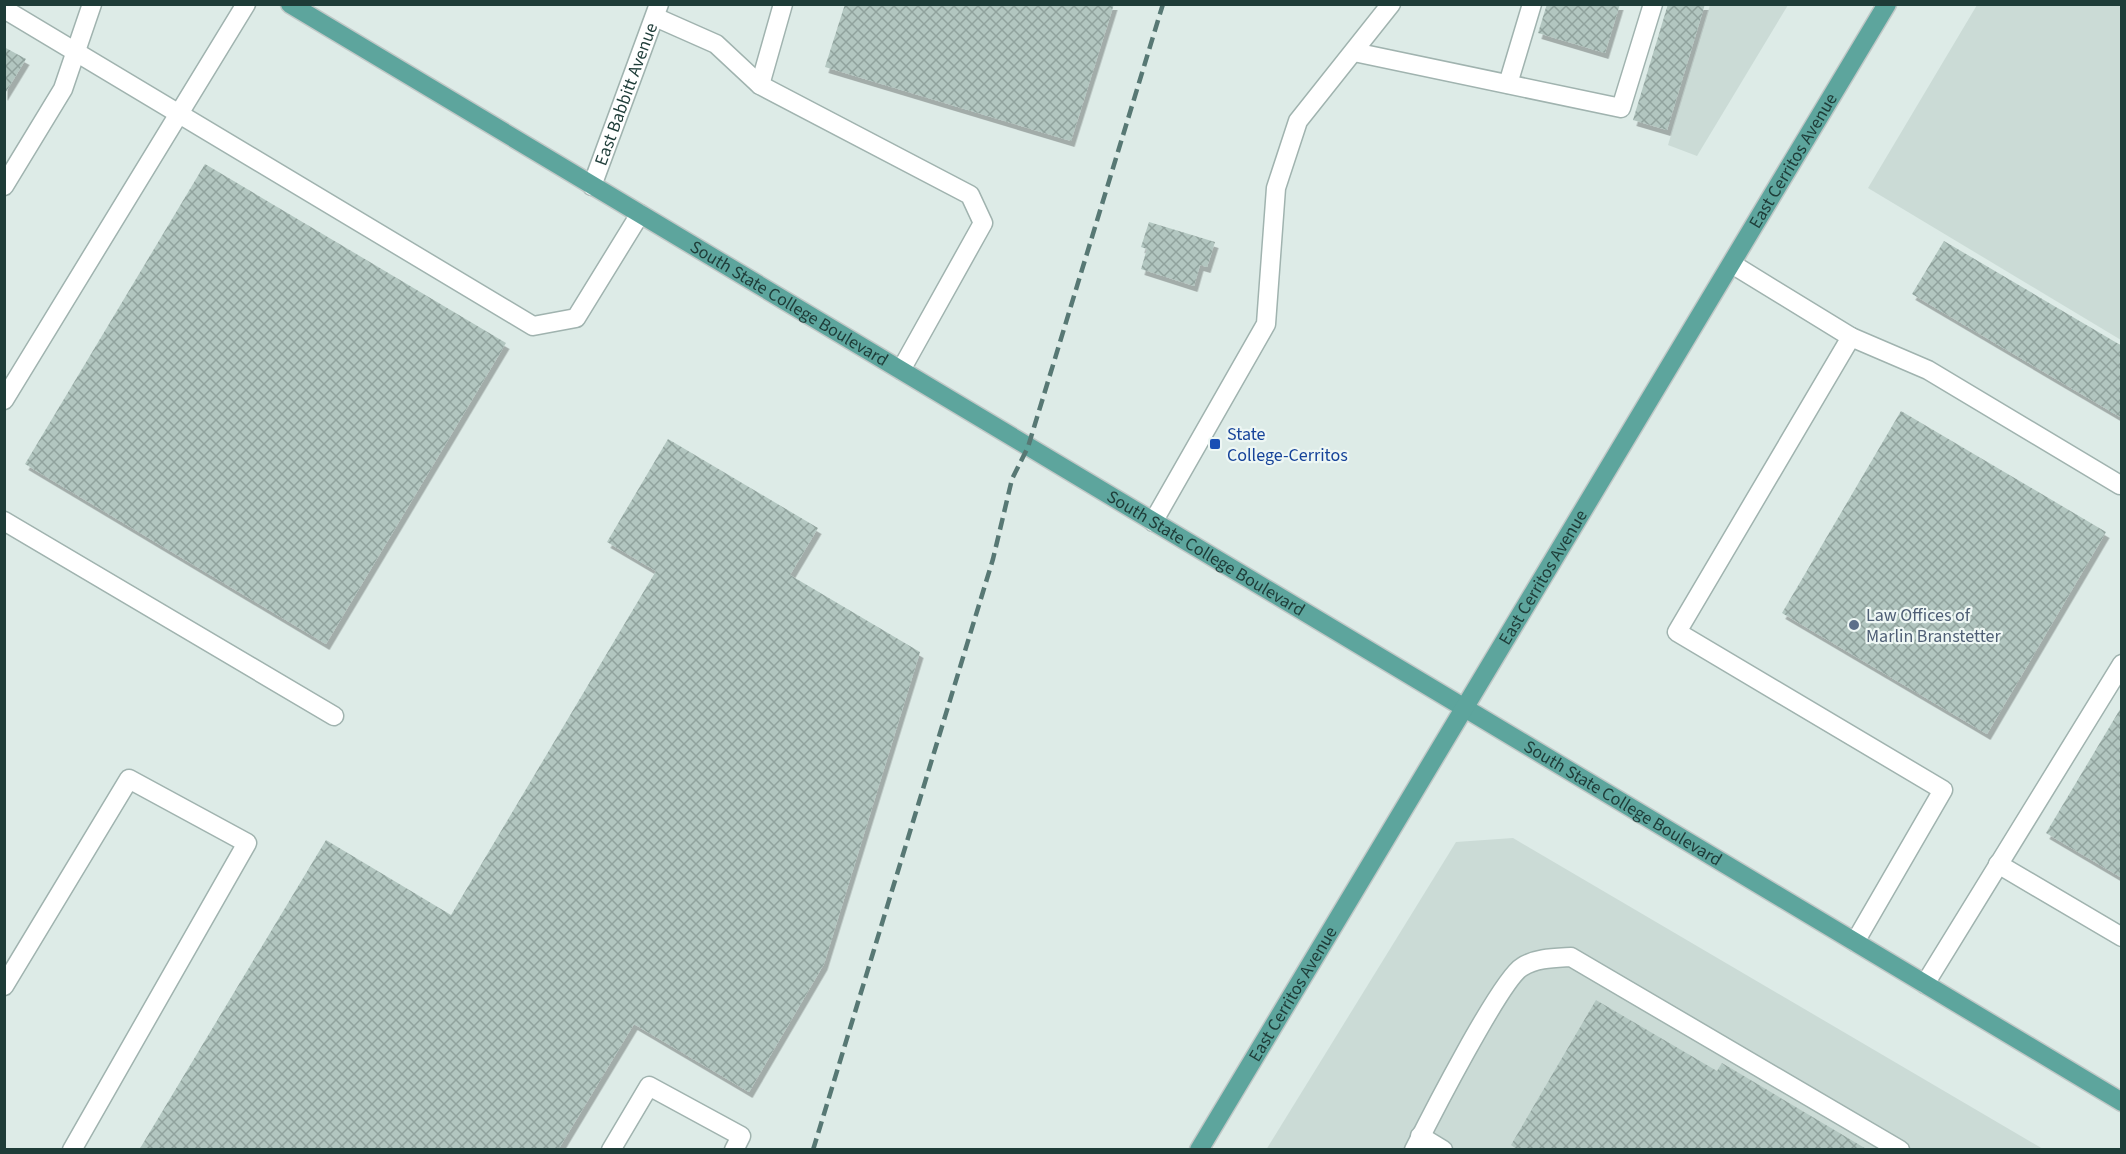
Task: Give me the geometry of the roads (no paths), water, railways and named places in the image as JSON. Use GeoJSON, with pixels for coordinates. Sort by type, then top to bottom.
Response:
{"type":"FeatureCollection","features":[{"type":"Feature","properties":{"kind":"main road","name":"South State College Boulevard"},"geometry":{"type":"LineString","coordinates":[[290,4],[2121,1102]]}},
{"type":"Feature","properties":{"kind":"main road","name":"East Cerritos Avenue"},"geometry":{"type":"LineString","coordinates":[[1198,1149],[1887,4]]}},
{"type":"Feature","properties":{"kind":"street"},"geometry":{"type":"LineString","coordinates":[[4,186],[63,89],[92,4]]}},
{"type":"Feature","properties":{"kind":"street"},"geometry":{"type":"LineString","coordinates":[[4,400],[181,115],[246,4]]}},
{"type":"Feature","properties":{"kind":"street"},"geometry":{"type":"LineString","coordinates":[[759,85],[783,4]]}},
{"type":"Feature","properties":{"kind":"street"},"geometry":{"type":"LineString","coordinates":[[1153,522],[1266,324],[1276,188],[1298,121],[1391,4]]}},
{"type":"Feature","properties":{"kind":"street"},"geometry":{"type":"LineString","coordinates":[[1508,84],[1532,4]]}},
{"type":"Feature","properties":{"kind":"street"},"geometry":{"type":"LineString","coordinates":[[1354,52],[1621,108],[1653,4]]}},
{"type":"Feature","properties":{"kind":"street"},"geometry":{"type":"LineString","coordinates":[[4,9],[533,326],[576,318],[640,214]]}},
{"type":"Feature","properties":{"kind":"street"},"geometry":{"type":"LineString","coordinates":[[657,11],[716,44],[759,85],[970,195],[983,223],[901,370]]}},
{"type":"Feature","properties":{"kind":"street","name":"East Babbitt Avenue"},"geometry":{"type":"LineString","coordinates":[[592,186],[657,11]]}},
{"type":"Feature","properties":{"kind":"street"},"geometry":{"type":"LineString","coordinates":[[1732,264],[1851,337],[1928,370],[2120,485]]}},
{"type":"Feature","properties":{"kind":"street"},"geometry":{"type":"LineString","coordinates":[[1851,337],[1677,632],[1943,790],[1856,942]]}},
{"type":"Feature","properties":{"kind":"street"},"geometry":{"type":"LineString","coordinates":[[4,521],[334,716]]}},
{"type":"Feature","properties":{"kind":"street"},"geometry":{"type":"LineString","coordinates":[[1925,984],[2121,664]]}},
{"type":"Feature","properties":{"kind":"street"},"geometry":{"type":"LineString","coordinates":[[4,986],[129,779],[247,843],[72,1149]]}},
{"type":"Feature","properties":{"kind":"street"},"geometry":{"type":"LineString","coordinates":[[1998,864],[2121,937]]}},
{"type":"Feature","properties":{"kind":"street"},"geometry":{"type":"LineString","coordinates":[[1443,1149],[1417,1143],[1498,996],[1520,968],[1547,958],[1571,957],[1900,1149]]}},
{"type":"Feature","properties":{"kind":"street"},"geometry":{"type":"LineString","coordinates":[[611,1149],[649,1086],[741,1136],[734,1149]]}},
{"type":"Feature","properties":{"kind":"railway"},"geometry":{"type":"LineString","coordinates":[[813,1150],[993,559],[1012,479],[1028,447],[1163,4]]}},
{"type":"Feature","properties":{"kind":"place","name":"State College-Cerritos"},"geometry":{"type":"Point","coordinates":[1215,444]}},
{"type":"Feature","properties":{"kind":"place","name":"Law Offices of Marlin Branstetter"},"geometry":{"type":"Point","coordinates":[1854,625]}}]}
